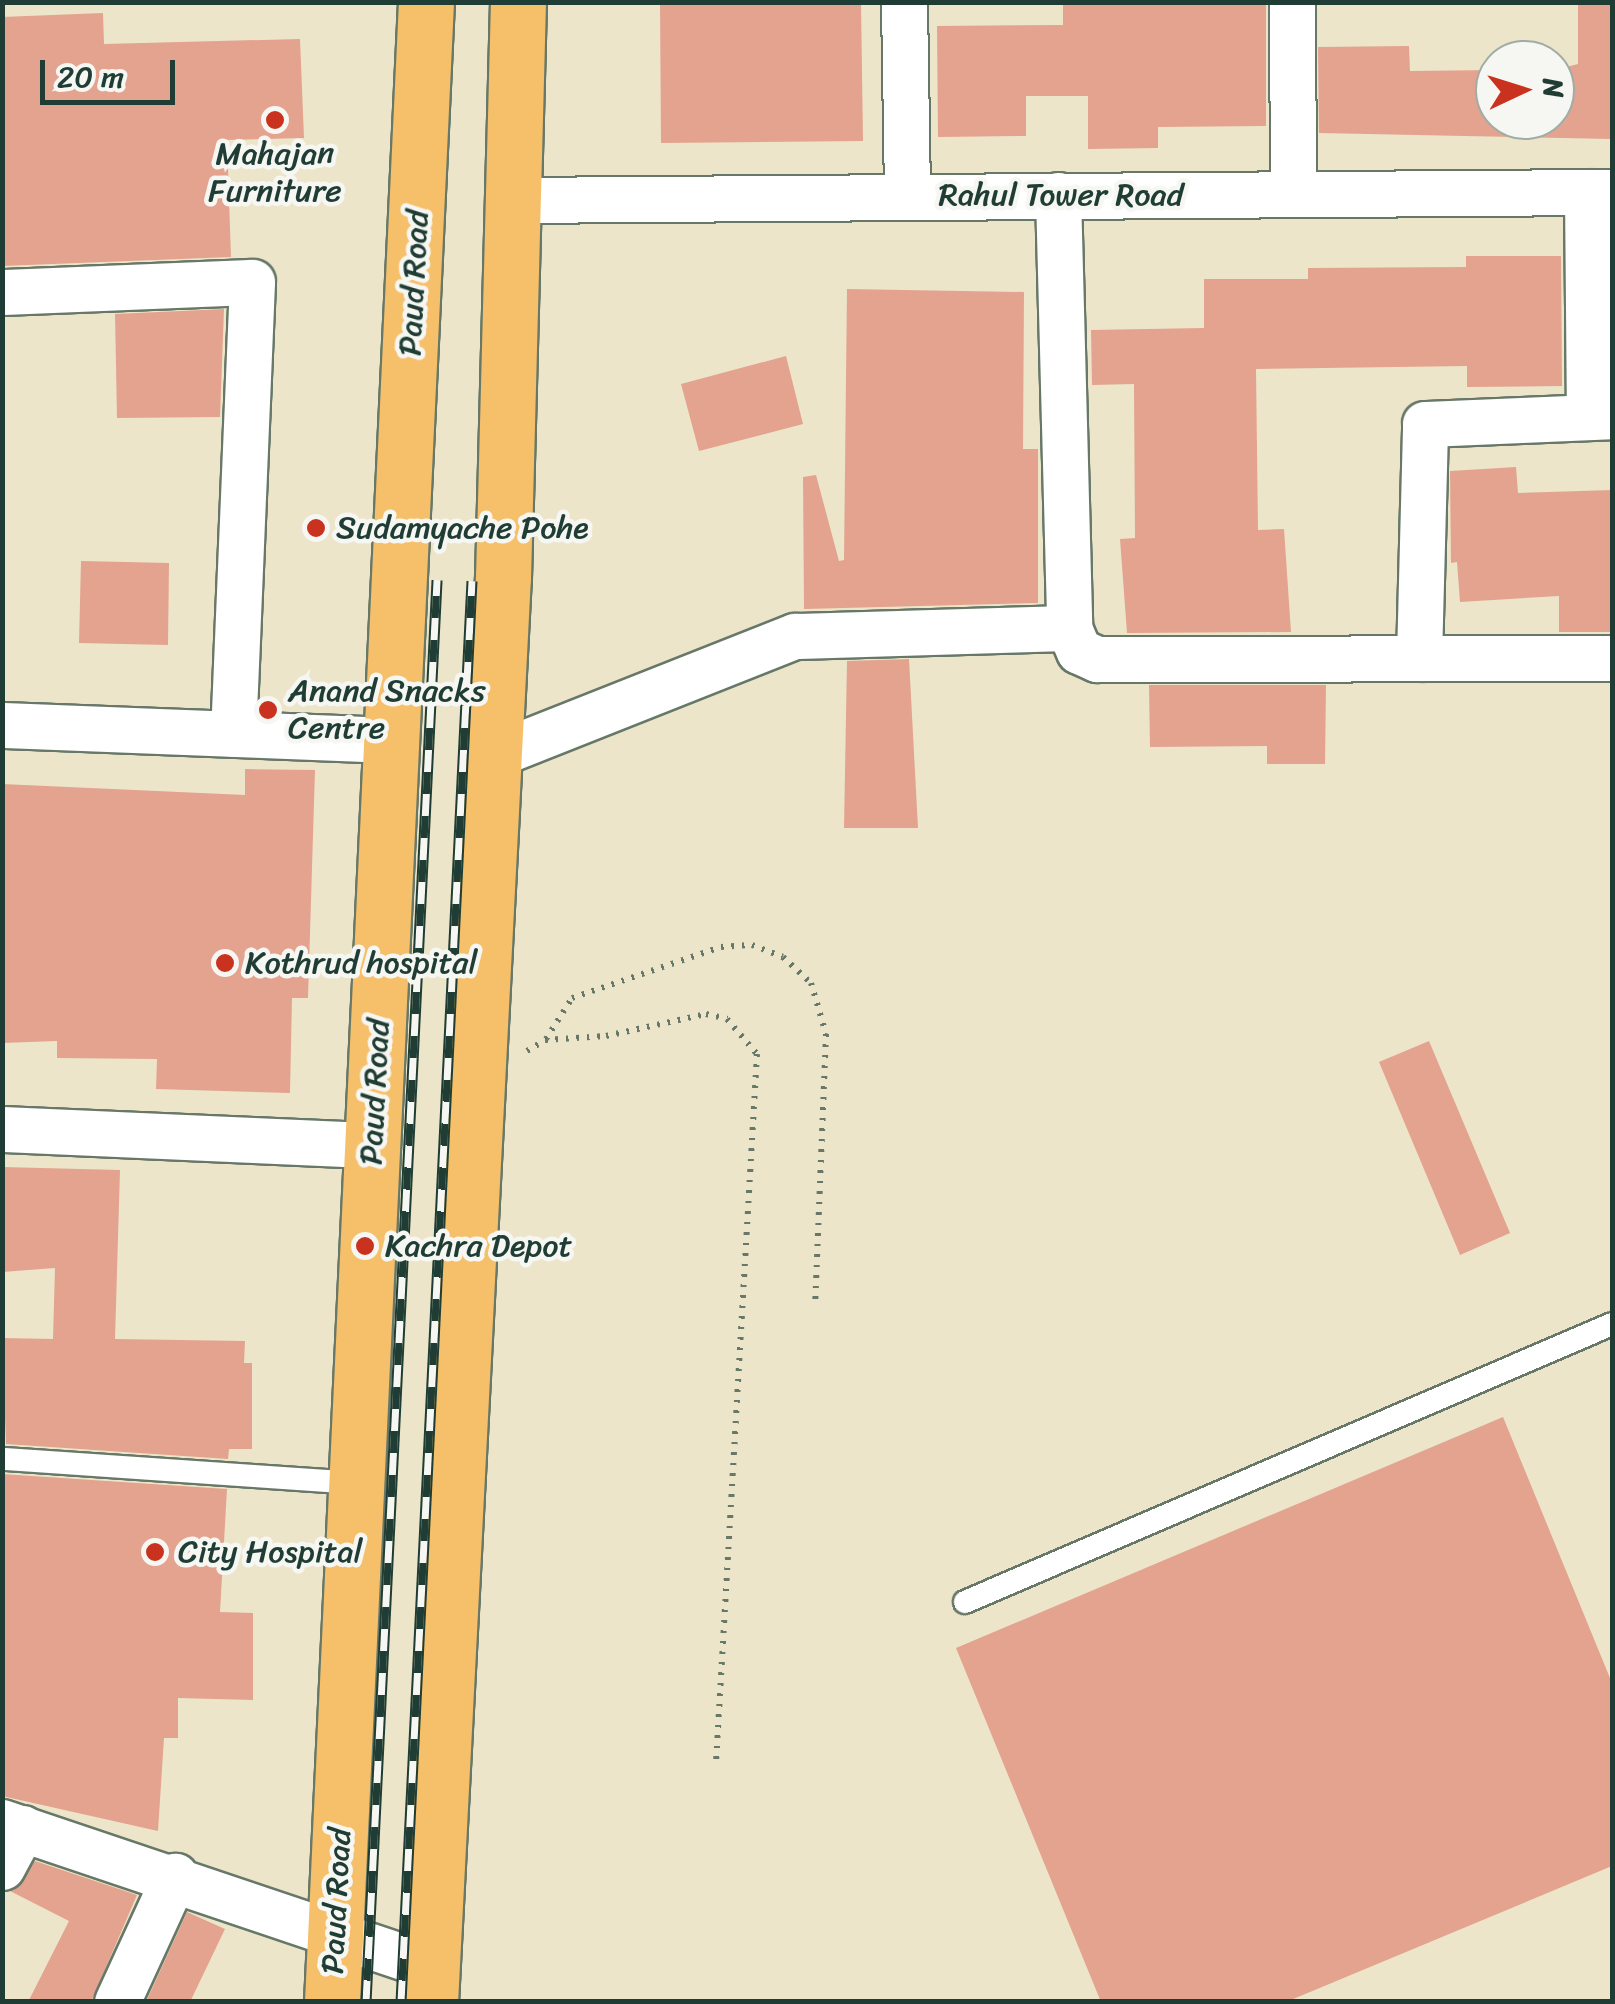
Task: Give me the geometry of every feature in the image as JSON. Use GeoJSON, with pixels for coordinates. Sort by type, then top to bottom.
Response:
{"type":"FeatureCollection","features":[{"type":"Feature","properties":{"kind":"main road","name":"Paud Road"},"geometry":{"type":"LineString","coordinates":[[332,2002],[426,2]]}},
{"type":"Feature","properties":{"kind":"main road"},"geometry":{"type":"LineString","coordinates":[[431,1984],[494,755],[518,2]]}},
{"type":"Feature","properties":{"kind":"street"},"geometry":{"type":"LineString","coordinates":[[904,2],[907,196]]}},
{"type":"Feature","properties":{"kind":"street"},"geometry":{"type":"LineString","coordinates":[[1292,2],[1293,194]]}},
{"type":"Feature","properties":{"kind":"street"},"geometry":{"type":"LineString","coordinates":[[1419,658],[1426,424],[1601,417],[1600,192]]}},
{"type":"Feature","properties":{"kind":"street","name":"Rahul Tower Road"},"geometry":{"type":"LineString","coordinates":[[510,200],[1600,192]]}},
{"type":"Feature","properties":{"kind":"street"},"geometry":{"type":"LineString","coordinates":[[1058,196],[1069,628],[1079,651],[1097,659],[1612,658]]}},
{"type":"Feature","properties":{"kind":"street"},"geometry":{"type":"LineString","coordinates":[[2,292],[252,282],[233,734]]}},
{"type":"Feature","properties":{"kind":"street"},"geometry":{"type":"LineString","coordinates":[[494,755],[795,636],[1069,628]]}},
{"type":"Feature","properties":{"kind":"street"},"geometry":{"type":"LineString","coordinates":[[2,726],[394,740]]}},
{"type":"Feature","properties":{"kind":"street"},"geometry":{"type":"LineString","coordinates":[[2,1129],[372,1145]]}},
{"type":"Feature","properties":{"kind":"street"},"geometry":{"type":"LineString","coordinates":[[9,1839],[174,1876],[336,1936],[431,1984]]}},
{"type":"Feature","properties":{"kind":"street"},"geometry":{"type":"LineString","coordinates":[[117,2002],[174,1876]]}},
{"type":"Feature","properties":{"kind":"lane"},"geometry":{"type":"LineString","coordinates":[[966,1602],[1612,1324]]}},
{"type":"Feature","properties":{"kind":"lane"},"geometry":{"type":"LineString","coordinates":[[4,1459],[356,1483]]}},
{"type":"Feature","properties":{"kind":"path"},"geometry":{"type":"LineString","coordinates":[[475,1083],[546,1040],[572,998],[721,947],[752,945],[784,957],[811,984],[826,1034],[815,1305]]}},
{"type":"Feature","properties":{"kind":"path"},"geometry":{"type":"LineString","coordinates":[[546,1040],[606,1036],[706,1014],[727,1018],[757,1054],[716,1762]]}},
{"type":"Feature","properties":{"kind":"building"},"geometry":{"type":"Polygon","coordinates":[[[660,2],[861,2],[863,141],[661,143],[660,2]]]}},
{"type":"Feature","properties":{"kind":"building"},"geometry":{"type":"Polygon","coordinates":[[[1266,2],[1266,126],[1158,127],[1158,148],[1088,149],[1088,96],[1026,96],[1026,136],[938,137],[937,26],[1063,25],[1063,3],[1266,2]]]}},
{"type":"Feature","properties":{"kind":"building"},"geometry":{"type":"Polygon","coordinates":[[[1578,2],[1612,2],[1612,139],[1575,138],[1578,2]]]}},
{"type":"Feature","properties":{"kind":"building"},"geometry":{"type":"Polygon","coordinates":[[[103,13],[104,44],[300,39],[304,138],[227,140],[231,257],[2,266],[2,17],[103,13]]]}},
{"type":"Feature","properties":{"kind":"building"},"geometry":{"type":"Polygon","coordinates":[[[1409,46],[1410,71],[1475,70],[1475,136],[1319,133],[1318,47],[1409,46]]]}},
{"type":"Feature","properties":{"kind":"building"},"geometry":{"type":"Polygon","coordinates":[[[1466,256],[1561,256],[1562,386],[1467,387],[1467,366],[1256,369],[1258,530],[1284,529],[1291,632],[1127,633],[1120,539],[1135,538],[1134,384],[1092,385],[1091,330],[1204,328],[1204,279],[1308,279],[1308,268],[1466,267],[1466,256]]]}},
{"type":"Feature","properties":{"kind":"building"},"geometry":{"type":"Polygon","coordinates":[[[847,289],[1024,292],[1023,449],[1038,449],[1038,603],[804,609],[803,477],[816,475],[839,561],[844,560],[847,289]]]}},
{"type":"Feature","properties":{"kind":"building"},"geometry":{"type":"Polygon","coordinates":[[[224,309],[220,417],[117,418],[115,314],[224,309]]]}},
{"type":"Feature","properties":{"kind":"building"},"geometry":{"type":"Polygon","coordinates":[[[786,356],[803,424],[699,451],[681,384],[786,356]]]}},
{"type":"Feature","properties":{"kind":"building"},"geometry":{"type":"Polygon","coordinates":[[[1516,467],[1518,493],[1612,490],[1612,632],[1559,632],[1559,596],[1460,602],[1457,562],[1451,563],[1450,471],[1516,467]]]}},
{"type":"Feature","properties":{"kind":"building"},"geometry":{"type":"Polygon","coordinates":[[[81,561],[169,563],[168,645],[79,643],[81,561]]]}},
{"type":"Feature","properties":{"kind":"building"},"geometry":{"type":"Polygon","coordinates":[[[909,659],[918,828],[844,828],[847,661],[909,659]]]}},
{"type":"Feature","properties":{"kind":"building"},"geometry":{"type":"Polygon","coordinates":[[[1149,685],[1326,685],[1325,764],[1267,764],[1267,746],[1150,747],[1149,685]]]}},
{"type":"Feature","properties":{"kind":"building"},"geometry":{"type":"Polygon","coordinates":[[[245,769],[315,770],[308,998],[292,998],[290,1093],[156,1089],[157,1059],[57,1058],[57,1041],[2,1043],[2,784],[245,795],[245,769]]]}},
{"type":"Feature","properties":{"kind":"building"},"geometry":{"type":"Polygon","coordinates":[[[1429,1041],[1510,1233],[1460,1255],[1379,1062],[1429,1041]]]}},
{"type":"Feature","properties":{"kind":"building"},"geometry":{"type":"Polygon","coordinates":[[[2,1167],[120,1170],[115,1339],[245,1341],[244,1363],[252,1363],[252,1449],[229,1449],[228,1459],[6,1444],[2,1338],[53,1339],[55,1268],[2,1272],[2,1167]]]}},
{"type":"Feature","properties":{"kind":"building"},"geometry":{"type":"Polygon","coordinates":[[[1503,1417],[1612,1683],[1612,1866],[1286,2002],[1101,2002],[956,1648],[1503,1417]]]}},
{"type":"Feature","properties":{"kind":"building"},"geometry":{"type":"Polygon","coordinates":[[[2,1474],[227,1489],[220,1612],[253,1613],[253,1700],[178,1698],[178,1738],[164,1738],[158,1831],[2,1796],[2,1474]]]}},
{"type":"Feature","properties":{"kind":"building"},"geometry":{"type":"Polygon","coordinates":[[[35,1861],[137,1895],[91,2002],[28,2002],[69,1921],[10,1891],[35,1861]]]}},
{"type":"Feature","properties":{"kind":"building"},"geometry":{"type":"Polygon","coordinates":[[[187,1912],[225,1929],[190,2002],[146,2002],[187,1912]]]}},
{"type":"Feature","properties":{"kind":"railway"},"geometry":{"type":"LineString","coordinates":[[366,2002],[437,580]]}},
{"type":"Feature","properties":{"kind":"railway"},"geometry":{"type":"LineString","coordinates":[[401,2002],[472,581]]}},
{"type":"Feature","properties":{"kind":"place","name":"Mahajan Furniture"},"geometry":{"type":"Point","coordinates":[275,120]}},
{"type":"Feature","properties":{"kind":"place","name":"Sudamyache Pohe"},"geometry":{"type":"Point","coordinates":[316,528]}},
{"type":"Feature","properties":{"kind":"place","name":"Anand Snacks Centre"},"geometry":{"type":"Point","coordinates":[268,710]}},
{"type":"Feature","properties":{"kind":"place","name":"Kothrud hospital"},"geometry":{"type":"Point","coordinates":[225,963]}},
{"type":"Feature","properties":{"kind":"place","name":"Kachra Depot"},"geometry":{"type":"Point","coordinates":[365,1246]}},
{"type":"Feature","properties":{"kind":"place","name":"City Hospital"},"geometry":{"type":"Point","coordinates":[155,1552]}}]}
